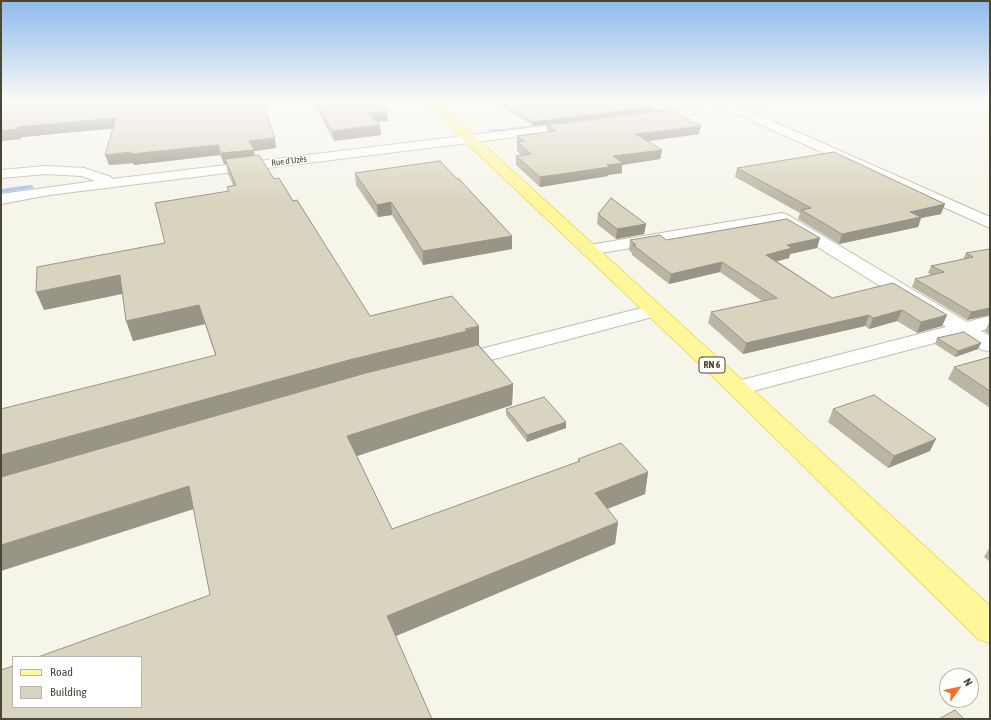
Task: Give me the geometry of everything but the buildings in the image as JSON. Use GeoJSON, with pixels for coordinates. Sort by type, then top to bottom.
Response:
{"type":"FeatureCollection","features":[{"type":"Feature","properties":{"kind":"main road","name":"RN 6"},"geometry":{"type":"LineString","coordinates":[[473,136],[653,311],[738,388],[990,628]]}},
{"type":"Feature","properties":{"kind":"street","name":"Rue d'Uzès"},"geometry":{"type":"LineString","coordinates":[[1,199],[430,136]]}},
{"type":"Feature","properties":{"kind":"street"},"geometry":{"type":"LineString","coordinates":[[794,136],[990,223]]}},
{"type":"Feature","properties":{"kind":"street"},"geometry":{"type":"LineString","coordinates":[[1,174],[46,170],[84,172],[116,183]]}},
{"type":"Feature","properties":{"kind":"street"},"geometry":{"type":"LineString","coordinates":[[589,250],[782,218],[990,345]]}},
{"type":"Feature","properties":{"kind":"street"},"geometry":{"type":"LineString","coordinates":[[437,367],[653,311]]}},
{"type":"Feature","properties":{"kind":"street"},"geometry":{"type":"LineString","coordinates":[[738,388],[961,328],[990,322]]}},
{"type":"Feature","properties":{"kind":"waterway"},"geometry":{"type":"LineString","coordinates":[[1,191],[31,187]]}}]}
